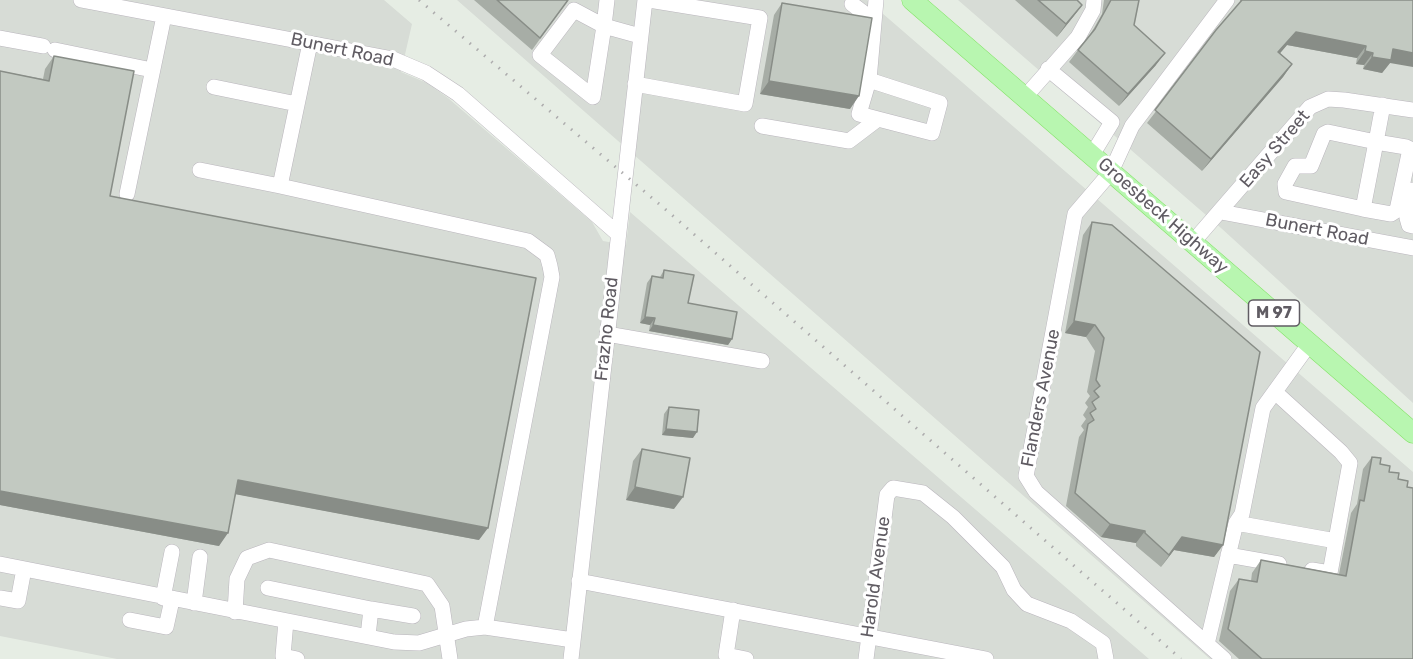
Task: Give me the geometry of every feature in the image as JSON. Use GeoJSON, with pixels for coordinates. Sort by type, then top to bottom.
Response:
{"type":"FeatureCollection","features":[{"type":"Feature","properties":{"kind":"main road","name":"Groesbeck Highway"},"geometry":{"type":"LineString","coordinates":[[912,0],[1413,433]]}},
{"type":"Feature","properties":{"kind":"street","name":"Bunert Road"},"geometry":{"type":"LineString","coordinates":[[81,0],[393,58],[458,94],[617,233]]}},
{"type":"Feature","properties":{"kind":"street"},"geometry":{"type":"LineString","coordinates":[[607,0],[604,26],[593,98],[540,55],[574,5],[604,26],[640,36]]}},
{"type":"Feature","properties":{"kind":"street","name":"Frazho Road"},"geometry":{"type":"LineString","coordinates":[[571,659],[617,233],[645,0]]}},
{"type":"Feature","properties":{"kind":"street"},"geometry":{"type":"LineString","coordinates":[[635,84],[745,104],[760,18],[649,0]]}},
{"type":"Feature","properties":{"kind":"street"},"geometry":{"type":"LineString","coordinates":[[869,80],[940,103],[932,133],[858,114],[869,80],[876,0]]}},
{"type":"Feature","properties":{"kind":"street"},"geometry":{"type":"LineString","coordinates":[[1025,97],[1078,37],[1093,10],[1094,0]]}},
{"type":"Feature","properties":{"kind":"street","name":"Flanders Avenue"},"geometry":{"type":"LineString","coordinates":[[1224,659],[1036,492],[1026,476],[1075,214],[1111,172],[1132,126],[1227,0]]}},
{"type":"Feature","properties":{"kind":"street"},"geometry":{"type":"LineString","coordinates":[[852,4],[873,20]]}},
{"type":"Feature","properties":{"kind":"street"},"geometry":{"type":"LineString","coordinates":[[127,194],[164,16]]}},
{"type":"Feature","properties":{"kind":"street"},"geometry":{"type":"LineString","coordinates":[[0,38],[152,70]]}},
{"type":"Feature","properties":{"kind":"street"},"geometry":{"type":"LineString","coordinates":[[280,186],[310,43]]}},
{"type":"Feature","properties":{"kind":"street"},"geometry":{"type":"LineString","coordinates":[[1048,69],[1112,122],[1092,155]]}},
{"type":"Feature","properties":{"kind":"street"},"geometry":{"type":"LineString","coordinates":[[214,87],[297,104]]}},
{"type":"Feature","properties":{"kind":"street","name":"Easy Street"},"geometry":{"type":"LineString","coordinates":[[1193,242],[1310,107],[1328,99],[1413,110]]}},
{"type":"Feature","properties":{"kind":"street"},"geometry":{"type":"LineString","coordinates":[[1363,209],[1383,105]]}},
{"type":"Feature","properties":{"kind":"street"},"geometry":{"type":"LineString","coordinates":[[762,126],[849,141],[878,119]]}},
{"type":"Feature","properties":{"kind":"street"},"geometry":{"type":"LineString","coordinates":[[1328,132],[1410,149],[1397,210],[1391,214],[1363,209],[1286,192],[1286,184],[1295,166],[1311,166],[1324,134],[1328,132]]}},
{"type":"Feature","properties":{"kind":"street"},"geometry":{"type":"LineString","coordinates":[[200,170],[528,241],[547,255],[552,278],[485,627]]}},
{"type":"Feature","properties":{"kind":"street"},"geometry":{"type":"LineString","coordinates":[[1413,190],[1407,218],[1409,225],[1413,226]]}},
{"type":"Feature","properties":{"kind":"street","name":"Bunert Road"},"geometry":{"type":"LineString","coordinates":[[1221,212],[1413,248]]}},
{"type":"Feature","properties":{"kind":"street"},"geometry":{"type":"LineString","coordinates":[[607,333],[762,361]]}},
{"type":"Feature","properties":{"kind":"street"},"geometry":{"type":"LineString","coordinates":[[1207,644],[1236,523],[1242,514],[1263,408],[1310,343]]}},
{"type":"Feature","properties":{"kind":"street"},"geometry":{"type":"LineString","coordinates":[[1228,555],[1330,573],[1350,463],[1341,452],[1275,392]]}},
{"type":"Feature","properties":{"kind":"street","name":"Harold Avenue"},"geometry":{"type":"LineString","coordinates":[[866,659],[887,495],[893,488],[923,493],[953,517],[1003,567],[1014,590],[1027,604],[1071,621],[1103,643],[1106,659]]}},
{"type":"Feature","properties":{"kind":"street"},"geometry":{"type":"LineString","coordinates":[[1236,523],[1336,541]]}},
{"type":"Feature","properties":{"kind":"street"},"geometry":{"type":"LineString","coordinates":[[235,612],[237,579],[247,558],[269,550],[427,584],[442,606],[450,659]]}},
{"type":"Feature","properties":{"kind":"street"},"geometry":{"type":"LineString","coordinates":[[130,620],[166,627],[172,552]]}},
{"type":"Feature","properties":{"kind":"street"},"geometry":{"type":"LineString","coordinates":[[194,603],[200,557]]}},
{"type":"Feature","properties":{"kind":"street"},"geometry":{"type":"LineString","coordinates":[[0,564],[235,612],[419,643],[485,627],[573,640]]}},
{"type":"Feature","properties":{"kind":"street"},"geometry":{"type":"LineString","coordinates":[[0,598],[18,601],[24,569]]}},
{"type":"Feature","properties":{"kind":"street"},"geometry":{"type":"LineString","coordinates":[[579,581],[986,659]]}},
{"type":"Feature","properties":{"kind":"street"},"geometry":{"type":"LineString","coordinates":[[268,588],[413,616]]}},
{"type":"Feature","properties":{"kind":"street"},"geometry":{"type":"LineString","coordinates":[[368,636],[371,609]]}},
{"type":"Feature","properties":{"kind":"street"},"geometry":{"type":"LineString","coordinates":[[733,610],[726,656],[746,659]]}},
{"type":"Feature","properties":{"kind":"street"},"geometry":{"type":"LineString","coordinates":[[286,621],[283,656],[297,659]]}},
{"type":"Feature","properties":{"kind":"shaded area"},"geometry":{"type":"Polygon","coordinates":[[[0,0],[384,0],[412,24],[401,72],[427,83],[448,98],[592,222],[603,241],[626,245],[630,212],[1149,659],[117,659],[0,636],[0,0]]]}},
{"type":"Feature","properties":{"kind":"shaded area"},"geometry":{"type":"Polygon","coordinates":[[[457,0],[867,0],[1413,472],[1413,659],[1210,659],[457,0]]]}},
{"type":"Feature","properties":{"kind":"shaded area"},"geometry":{"type":"Polygon","coordinates":[[[958,0],[1413,0],[1413,403],[1221,228],[958,0]]]}},
{"type":"Feature","properties":{"kind":"building"},"geometry":{"type":"Polygon","coordinates":[[[497,0],[568,0],[540,38],[497,0]]]}},
{"type":"Feature","properties":{"kind":"building"},"geometry":{"type":"Polygon","coordinates":[[[1038,0],[1077,0],[1082,5],[1066,24],[1038,0]]]}},
{"type":"Feature","properties":{"kind":"building"},"geometry":{"type":"Polygon","coordinates":[[[1111,0],[1139,0],[1134,25],[1165,53],[1128,94],[1078,50],[1095,29],[1111,0]]]}},
{"type":"Feature","properties":{"kind":"building"},"geometry":{"type":"Polygon","coordinates":[[[1242,0],[1413,0],[1413,53],[1393,49],[1391,60],[1372,57],[1373,53],[1365,51],[1366,46],[1296,32],[1278,52],[1292,64],[1211,159],[1155,110],[1242,0]]]}},
{"type":"Feature","properties":{"kind":"building"},"geometry":{"type":"Polygon","coordinates":[[[782,3],[872,18],[859,96],[769,81],[782,3]]]}},
{"type":"Feature","properties":{"kind":"building"},"geometry":{"type":"Polygon","coordinates":[[[54,56],[134,71],[110,196],[536,278],[488,528],[238,480],[228,533],[0,491],[0,71],[49,81],[54,56]]]}},
{"type":"Feature","properties":{"kind":"building"},"geometry":{"type":"Polygon","coordinates":[[[1092,222],[1112,225],[1260,352],[1223,545],[1182,537],[1169,555],[1145,531],[1110,524],[1075,493],[1088,424],[1094,420],[1090,413],[1096,409],[1092,402],[1099,397],[1094,391],[1100,386],[1096,380],[1104,338],[1095,325],[1074,321],[1092,222]]]}},
{"type":"Feature","properties":{"kind":"building"},"geometry":{"type":"Polygon","coordinates":[[[664,270],[694,275],[688,303],[737,312],[732,339],[653,325],[655,318],[645,317],[652,276],[663,278],[664,270]]]}},
{"type":"Feature","properties":{"kind":"building"},"geometry":{"type":"Polygon","coordinates":[[[669,407],[699,410],[697,432],[666,429],[669,407]]]}},
{"type":"Feature","properties":{"kind":"building"},"geometry":{"type":"Polygon","coordinates":[[[642,449],[690,458],[683,497],[635,487],[642,449]]]}},
{"type":"Feature","properties":{"kind":"building"},"geometry":{"type":"Polygon","coordinates":[[[1372,457],[1381,458],[1380,464],[1390,466],[1389,472],[1399,473],[1398,479],[1408,481],[1407,487],[1413,488],[1413,659],[1262,659],[1228,629],[1239,579],[1257,582],[1261,560],[1346,576],[1360,500],[1364,501],[1372,457]]]}},
{"type":"Feature","properties":{"kind":"railway"},"geometry":{"type":"LineString","coordinates":[[419,0],[672,215],[1181,659]]}}]}
